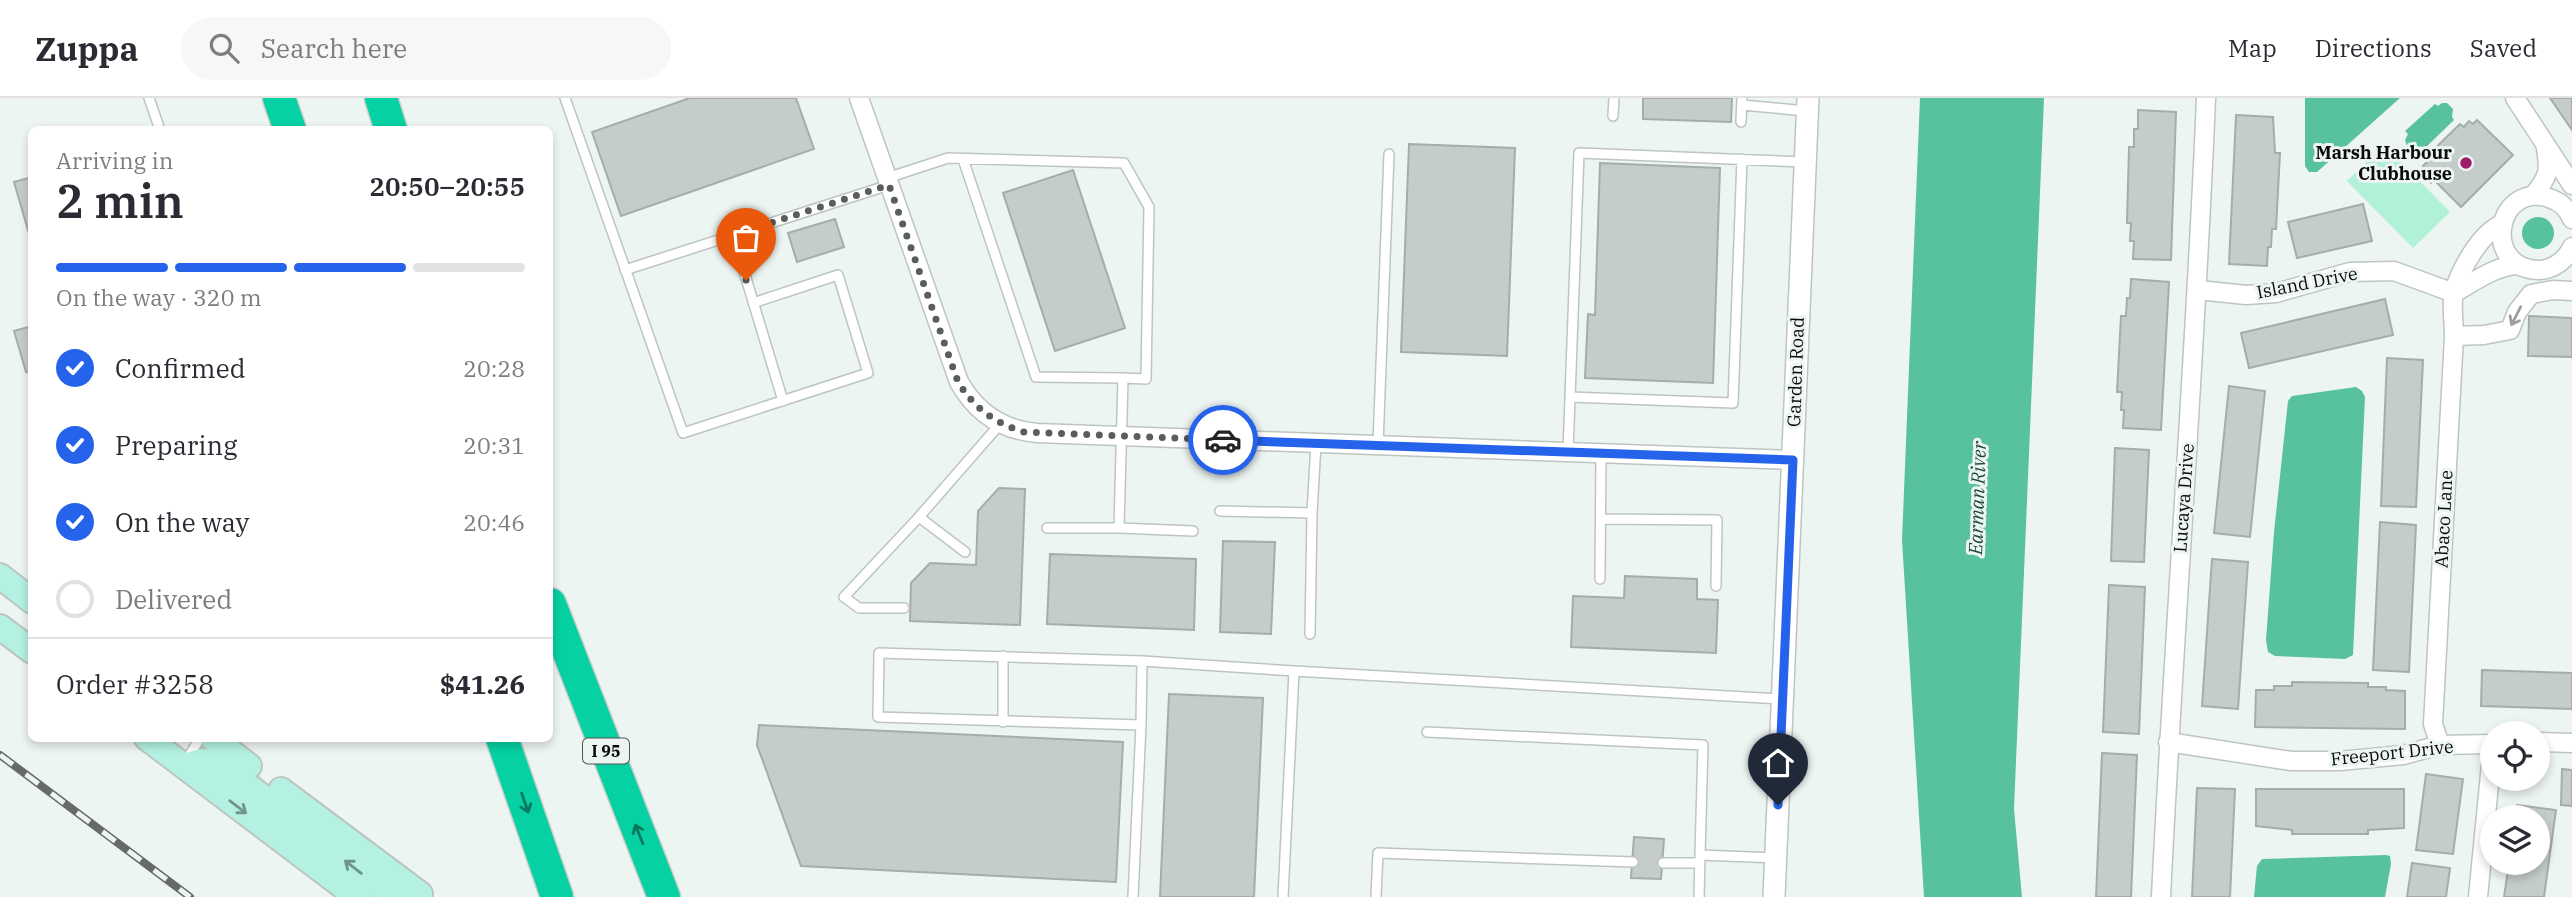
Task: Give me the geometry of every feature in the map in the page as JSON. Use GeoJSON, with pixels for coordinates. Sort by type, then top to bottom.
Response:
{"type":"FeatureCollection","features":[{"type":"Feature","properties":{"kind":"highway"},"geometry":{"type":"LineString","coordinates":[[279,98],[288,126]]}},
{"type":"Feature","properties":{"kind":"highway"},"geometry":{"type":"LineString","coordinates":[[381,98],[390,126]]}},
{"type":"Feature","properties":{"kind":"highway","name":"I 95"},"geometry":{"type":"LineString","coordinates":[[553,612],[664,897]]}},
{"type":"Feature","properties":{"kind":"highway"},"geometry":{"type":"LineString","coordinates":[[503,742],[557,897]]}},
{"type":"Feature","properties":{"kind":"main road"},"geometry":{"type":"LineString","coordinates":[[0,576],[28,598]]}},
{"type":"Feature","properties":{"kind":"main road"},"geometry":{"type":"LineString","coordinates":[[0,627],[28,648]]}},
{"type":"Feature","properties":{"kind":"main road"},"geometry":{"type":"LineString","coordinates":[[152,742],[357,897]]}},
{"type":"Feature","properties":{"kind":"main road"},"geometry":{"type":"LineString","coordinates":[[218,742],[423,897]]}},
{"type":"Feature","properties":{"kind":"main road"},"geometry":{"type":"LineString","coordinates":[[184,766],[202,761],[219,763],[380,889],[412,897]]}},
{"type":"Feature","properties":{"kind":"street"},"geometry":{"type":"LineString","coordinates":[[859,98],[958,382],[976,407],[1000,424],[1023,432],[1793,460]]}},
{"type":"Feature","properties":{"kind":"street","name":"Lucaya Drive"},"geometry":{"type":"LineString","coordinates":[[2161,897],[2168,742],[2198,290],[2206,98]]}},
{"type":"Feature","properties":{"kind":"street"},"geometry":{"type":"LineString","coordinates":[[2515,98],[2572,185]]}},
{"type":"Feature","properties":{"kind":"street","name":"Garden Road"},"geometry":{"type":"LineString","coordinates":[[1774,897],[1808,105]]}},
{"type":"Feature","properties":{"kind":"street"},"geometry":{"type":"LineString","coordinates":[[2533,196],[2545,181],[2549,167],[2544,142]]}},
{"type":"Feature","properties":{"kind":"street"},"geometry":{"type":"LineString","coordinates":[[2557,162],[2568,211]]}},
{"type":"Feature","properties":{"kind":"street"},"geometry":{"type":"LineString","coordinates":[[2533,196],[2544,197],[2568,211]]}},
{"type":"Feature","properties":{"kind":"street","name":"Abaco Lane"},"geometry":{"type":"LineString","coordinates":[[2440,746],[2433,724],[2454,336],[2454,292],[2480,239],[2490,229],[2502,224],[2513,205],[2533,196]]}},
{"type":"Feature","properties":{"kind":"street"},"geometry":{"type":"LineString","coordinates":[[2502,224],[2503,247],[2519,265],[2542,270],[2554,267],[2569,255]]}},
{"type":"Feature","properties":{"kind":"street"},"geometry":{"type":"LineString","coordinates":[[2454,292],[2492,272],[2519,265]]}},
{"type":"Feature","properties":{"kind":"street","name":"Island Drive"},"geometry":{"type":"LineString","coordinates":[[2198,290],[2246,295],[2276,293],[2350,272],[2394,271],[2454,292]]}},
{"type":"Feature","properties":{"kind":"street"},"geometry":{"type":"LineString","coordinates":[[2454,336],[2484,335],[2510,330],[2517,312],[2531,294],[2553,290],[2572,291]]}},
{"type":"Feature","properties":{"kind":"street","name":"Freeport Drive"},"geometry":{"type":"LineString","coordinates":[[2168,742],[2291,761],[2340,761],[2403,755],[2440,746],[2480,744]]}},
{"type":"Feature","properties":{"kind":"street"},"geometry":{"type":"LineString","coordinates":[[2550,742],[2572,743]]}},
{"type":"Feature","properties":{"kind":"street"},"geometry":{"type":"LineString","coordinates":[[2478,897],[2488,791]]}},
{"type":"Feature","properties":{"kind":"lane"},"geometry":{"type":"LineString","coordinates":[[149,98],[159,126]]}},
{"type":"Feature","properties":{"kind":"lane"},"geometry":{"type":"LineString","coordinates":[[565,98],[683,433],[868,373],[838,275],[753,303]]}},
{"type":"Feature","properties":{"kind":"lane"},"geometry":{"type":"LineString","coordinates":[[1613,116],[1614,98]]}},
{"type":"Feature","properties":{"kind":"lane"},"geometry":{"type":"LineString","coordinates":[[1741,122],[1742,102],[1808,105]]}},
{"type":"Feature","properties":{"kind":"lane"},"geometry":{"type":"LineString","coordinates":[[1378,445],[1389,153]]}},
{"type":"Feature","properties":{"kind":"lane"},"geometry":{"type":"LineString","coordinates":[[1568,452],[1579,153],[1805,162]]}},
{"type":"Feature","properties":{"kind":"lane"},"geometry":{"type":"LineString","coordinates":[[625,270],[888,182],[948,158],[1125,163],[1149,207],[1146,379],[1036,377],[963,159]]}},
{"type":"Feature","properties":{"kind":"lane"},"geometry":{"type":"LineString","coordinates":[[1570,397],[1733,403],[1742,159]]}},
{"type":"Feature","properties":{"kind":"lane"},"geometry":{"type":"LineString","coordinates":[[733,235],[783,401]]}},
{"type":"Feature","properties":{"kind":"lane"},"geometry":{"type":"LineString","coordinates":[[1119,528],[1123,378]]}},
{"type":"Feature","properties":{"kind":"lane"},"geometry":{"type":"LineString","coordinates":[[904,608],[859,608],[844,597],[919,517],[1000,424]]}},
{"type":"Feature","properties":{"kind":"lane"},"geometry":{"type":"LineString","coordinates":[[1310,634],[1311,513],[1316,443]]}},
{"type":"Feature","properties":{"kind":"lane"},"geometry":{"type":"LineString","coordinates":[[1600,579],[1601,453]]}},
{"type":"Feature","properties":{"kind":"lane"},"geometry":{"type":"LineString","coordinates":[[1220,510],[1311,513]]}},
{"type":"Feature","properties":{"kind":"lane"},"geometry":{"type":"LineString","coordinates":[[919,517],[965,552]]}},
{"type":"Feature","properties":{"kind":"lane"},"geometry":{"type":"LineString","coordinates":[[1601,519],[1717,520],[1716,586]]}},
{"type":"Feature","properties":{"kind":"lane"},"geometry":{"type":"LineString","coordinates":[[1047,528],[1194,531]]}},
{"type":"Feature","properties":{"kind":"lane"},"geometry":{"type":"LineString","coordinates":[[1141,725],[878,717],[879,653],[1142,661],[1782,699]]}},
{"type":"Feature","properties":{"kind":"lane"},"geometry":{"type":"LineString","coordinates":[[1003,656],[1003,722]]}},
{"type":"Feature","properties":{"kind":"lane"},"geometry":{"type":"LineString","coordinates":[[1132,897],[1142,661]]}},
{"type":"Feature","properties":{"kind":"lane"},"geometry":{"type":"LineString","coordinates":[[1283,897],[1294,671]]}},
{"type":"Feature","properties":{"kind":"lane"},"geometry":{"type":"LineString","coordinates":[[1427,732],[1703,746],[1699,897]]}},
{"type":"Feature","properties":{"kind":"lane"},"geometry":{"type":"LineString","coordinates":[[184,766],[198,742]]}},
{"type":"Feature","properties":{"kind":"lane"},"geometry":{"type":"LineString","coordinates":[[1376,897],[1378,853],[1633,862]]}},
{"type":"Feature","properties":{"kind":"lane"},"geometry":{"type":"LineString","coordinates":[[1662,863],[1700,859],[1776,858]]}},
{"type":"Feature","properties":{"kind":"shaded area"},"geometry":{"type":"Polygon","coordinates":[[[2384,145],[2450,212],[2413,248],[2347,181],[2384,145]]]}},
{"type":"Feature","properties":{"kind":"water","name":"Earman River"},"geometry":{"type":"Polygon","coordinates":[[[1920,98],[2044,98],[2014,809],[2022,897],[1924,897],[1902,540],[1920,98]]]}},
{"type":"Feature","properties":{"kind":"water"},"geometry":{"type":"Polygon","coordinates":[[[2305,98],[2400,98],[2317,172],[2309,172],[2305,166],[2305,98]]]}},
{"type":"Feature","properties":{"kind":"water"},"geometry":{"type":"Polygon","coordinates":[[[2447,103],[2453,109],[2454,120],[2424,149],[2421,146],[2416,149],[2407,146],[2405,140],[2408,134],[2405,131],[2435,104],[2438,106],[2447,103]]]}},
{"type":"Feature","properties":{"kind":"water"},"geometry":{"type":"Polygon","coordinates":[[[2538,217],[2549,222],[2554,233],[2549,244],[2538,249],[2527,244],[2522,233],[2527,222],[2538,217]]]}},
{"type":"Feature","properties":{"kind":"water"},"geometry":{"type":"Polygon","coordinates":[[[2356,387],[2365,397],[2353,655],[2345,659],[2275,656],[2268,652],[2266,640],[2288,401],[2292,396],[2356,387]]]}},
{"type":"Feature","properties":{"kind":"water"},"geometry":{"type":"Polygon","coordinates":[[[2390,856],[2391,864],[2385,897],[2254,897],[2257,866],[2262,859],[2390,856]]]}},
{"type":"Feature","properties":{"kind":"building"},"geometry":{"type":"Polygon","coordinates":[[[690,98],[796,98],[814,149],[621,216],[592,132],[690,98]]]}},
{"type":"Feature","properties":{"kind":"building"},"geometry":{"type":"Polygon","coordinates":[[[1643,98],[1732,98],[1731,122],[1643,119],[1643,98]]]}},
{"type":"Feature","properties":{"kind":"building"},"geometry":{"type":"Polygon","coordinates":[[[2550,98],[2572,98],[2572,130],[2550,98]]]}},
{"type":"Feature","properties":{"kind":"building"},"geometry":{"type":"Polygon","coordinates":[[[2138,110],[2176,112],[2171,260],[2133,259],[2131,223],[2127,223],[2129,147],[2134,147],[2138,110]]]}},
{"type":"Feature","properties":{"kind":"building"},"geometry":{"type":"Polygon","coordinates":[[[2236,115],[2273,117],[2275,153],[2280,153],[2276,229],[2272,229],[2267,266],[2229,264],[2236,115]]]}},
{"type":"Feature","properties":{"kind":"building","name":"Marsh Harbour Clubhouse"},"geometry":{"type":"Polygon","coordinates":[[[2477,120],[2513,155],[2461,207],[2434,180],[2431,183],[2422,175],[2427,169],[2423,166],[2429,160],[2426,157],[2460,124],[2464,127],[2469,121],[2473,124],[2477,120]]]}},
{"type":"Feature","properties":{"kind":"building"},"geometry":{"type":"Polygon","coordinates":[[[1409,144],[1515,148],[1507,356],[1401,352],[1409,144]]]}},
{"type":"Feature","properties":{"kind":"building"},"geometry":{"type":"Polygon","coordinates":[[[1600,163],[1720,168],[1713,383],[1585,378],[1588,314],[1595,315],[1600,163]]]}},
{"type":"Feature","properties":{"kind":"building"},"geometry":{"type":"Polygon","coordinates":[[[1073,170],[1125,328],[1055,351],[1003,193],[1073,170]]]}},
{"type":"Feature","properties":{"kind":"building"},"geometry":{"type":"Polygon","coordinates":[[[28,178],[28,230],[14,182],[28,178]]]}},
{"type":"Feature","properties":{"kind":"building"},"geometry":{"type":"Polygon","coordinates":[[[2363,204],[2372,241],[2297,258],[2288,222],[2363,204]]]}},
{"type":"Feature","properties":{"kind":"building"},"geometry":{"type":"Polygon","coordinates":[[[835,219],[844,247],[797,262],[788,233],[835,219]]]}},
{"type":"Feature","properties":{"kind":"building"},"geometry":{"type":"Polygon","coordinates":[[[2131,279],[2169,282],[2161,430],[2123,428],[2122,392],[2117,392],[2121,316],[2126,316],[2131,279]]]}},
{"type":"Feature","properties":{"kind":"building"},"geometry":{"type":"Polygon","coordinates":[[[2385,299],[2393,335],[2249,368],[2241,333],[2385,299]]]}},
{"type":"Feature","properties":{"kind":"building"},"geometry":{"type":"Polygon","coordinates":[[[2529,316],[2572,318],[2572,357],[2528,356],[2529,316]]]}},
{"type":"Feature","properties":{"kind":"building"},"geometry":{"type":"Polygon","coordinates":[[[28,327],[28,372],[26,372],[14,331],[28,327]]]}},
{"type":"Feature","properties":{"kind":"building"},"geometry":{"type":"Polygon","coordinates":[[[2387,358],[2423,360],[2416,507],[2381,506],[2387,358]]]}},
{"type":"Feature","properties":{"kind":"building"},"geometry":{"type":"Polygon","coordinates":[[[2229,386],[2265,391],[2250,537],[2214,533],[2229,386]]]}},
{"type":"Feature","properties":{"kind":"building"},"geometry":{"type":"Polygon","coordinates":[[[2115,448],[2149,450],[2144,562],[2111,561],[2115,448]]]}},
{"type":"Feature","properties":{"kind":"building"},"geometry":{"type":"Polygon","coordinates":[[[999,488],[1025,489],[1020,625],[910,621],[911,583],[930,563],[976,565],[978,511],[999,488]]]}},
{"type":"Feature","properties":{"kind":"building"},"geometry":{"type":"Polygon","coordinates":[[[2380,522],[2416,525],[2409,672],[2373,670],[2380,522]]]}},
{"type":"Feature","properties":{"kind":"building"},"geometry":{"type":"Polygon","coordinates":[[[1223,541],[1275,542],[1271,634],[1220,632],[1223,541]]]}},
{"type":"Feature","properties":{"kind":"building"},"geometry":{"type":"Polygon","coordinates":[[[1050,554],[1196,559],[1194,630],[1047,624],[1050,554]]]}},
{"type":"Feature","properties":{"kind":"building"},"geometry":{"type":"Polygon","coordinates":[[[2212,559],[2248,562],[2238,709],[2202,706],[2212,559]]]}},
{"type":"Feature","properties":{"kind":"building"},"geometry":{"type":"Polygon","coordinates":[[[1625,576],[1697,579],[1697,599],[1718,600],[1716,653],[1571,647],[1573,596],[1624,598],[1625,576]]]}},
{"type":"Feature","properties":{"kind":"building"},"geometry":{"type":"Polygon","coordinates":[[[2109,585],[2145,587],[2139,734],[2103,732],[2109,585]]]}},
{"type":"Feature","properties":{"kind":"building"},"geometry":{"type":"Polygon","coordinates":[[[2482,670],[2572,673],[2572,709],[2481,706],[2482,670]]]}},
{"type":"Feature","properties":{"kind":"building"},"geometry":{"type":"Polygon","coordinates":[[[2292,682],[2368,683],[2368,687],[2405,691],[2405,729],[2255,727],[2256,690],[2292,686],[2292,682]]]}},
{"type":"Feature","properties":{"kind":"building"},"geometry":{"type":"Polygon","coordinates":[[[1169,694],[1263,698],[1254,897],[1160,897],[1169,694]]]}},
{"type":"Feature","properties":{"kind":"building"},"geometry":{"type":"Polygon","coordinates":[[[759,725],[1123,742],[1116,882],[801,866],[757,745],[759,725]]]}},
{"type":"Feature","properties":{"kind":"building"},"geometry":{"type":"Polygon","coordinates":[[[2102,753],[2137,755],[2131,897],[2096,897],[2102,753]]]}},
{"type":"Feature","properties":{"kind":"building"},"geometry":{"type":"Polygon","coordinates":[[[2562,769],[2572,770],[2572,806],[2561,805],[2562,769]]]}},
{"type":"Feature","properties":{"kind":"building"},"geometry":{"type":"Polygon","coordinates":[[[2426,774],[2463,779],[2453,854],[2416,850],[2426,774]]]}},
{"type":"Feature","properties":{"kind":"building"},"geometry":{"type":"Polygon","coordinates":[[[2197,788],[2235,789],[2230,897],[2192,897],[2197,788]]]}},
{"type":"Feature","properties":{"kind":"building"},"geometry":{"type":"Polygon","coordinates":[[[2256,789],[2404,789],[2404,828],[2368,830],[2368,834],[2292,834],[2292,830],[2256,826],[2256,789]]]}},
{"type":"Feature","properties":{"kind":"building"},"geometry":{"type":"Polygon","coordinates":[[[2550,809],[2556,810],[2550,854],[2550,809]]]}},
{"type":"Feature","properties":{"kind":"building"},"geometry":{"type":"Polygon","coordinates":[[[1634,837],[1664,839],[1661,879],[1631,878],[1634,837]]]}},
{"type":"Feature","properties":{"kind":"building"},"geometry":{"type":"Polygon","coordinates":[[[2412,863],[2450,868],[2446,897],[2407,897],[2412,863]]]}},
{"type":"Feature","properties":{"kind":"building"},"geometry":{"type":"Polygon","coordinates":[[[2507,875],[2547,875],[2544,897],[2504,897],[2507,875]]]}},
{"type":"Feature","properties":{"kind":"railway"},"geometry":{"type":"LineString","coordinates":[[0,755],[190,897]]}},
{"type":"Feature","properties":{"kind":"way so far"},"geometry":{"type":"LineString","coordinates":[[746,280],[733,235],[889,185],[958,382],[976,407],[987,416],[1023,432],[1223,440]]}},
{"type":"Feature","properties":{"kind":"place","name":"Marsh Harbour Clubhouse"},"geometry":{"type":"Point","coordinates":[2466,163]}},
{"type":"Feature","properties":{"kind":"route"},"geometry":{"type":"LineString","coordinates":[[1223,440],[1793,460],[1778,805]]}}]}
